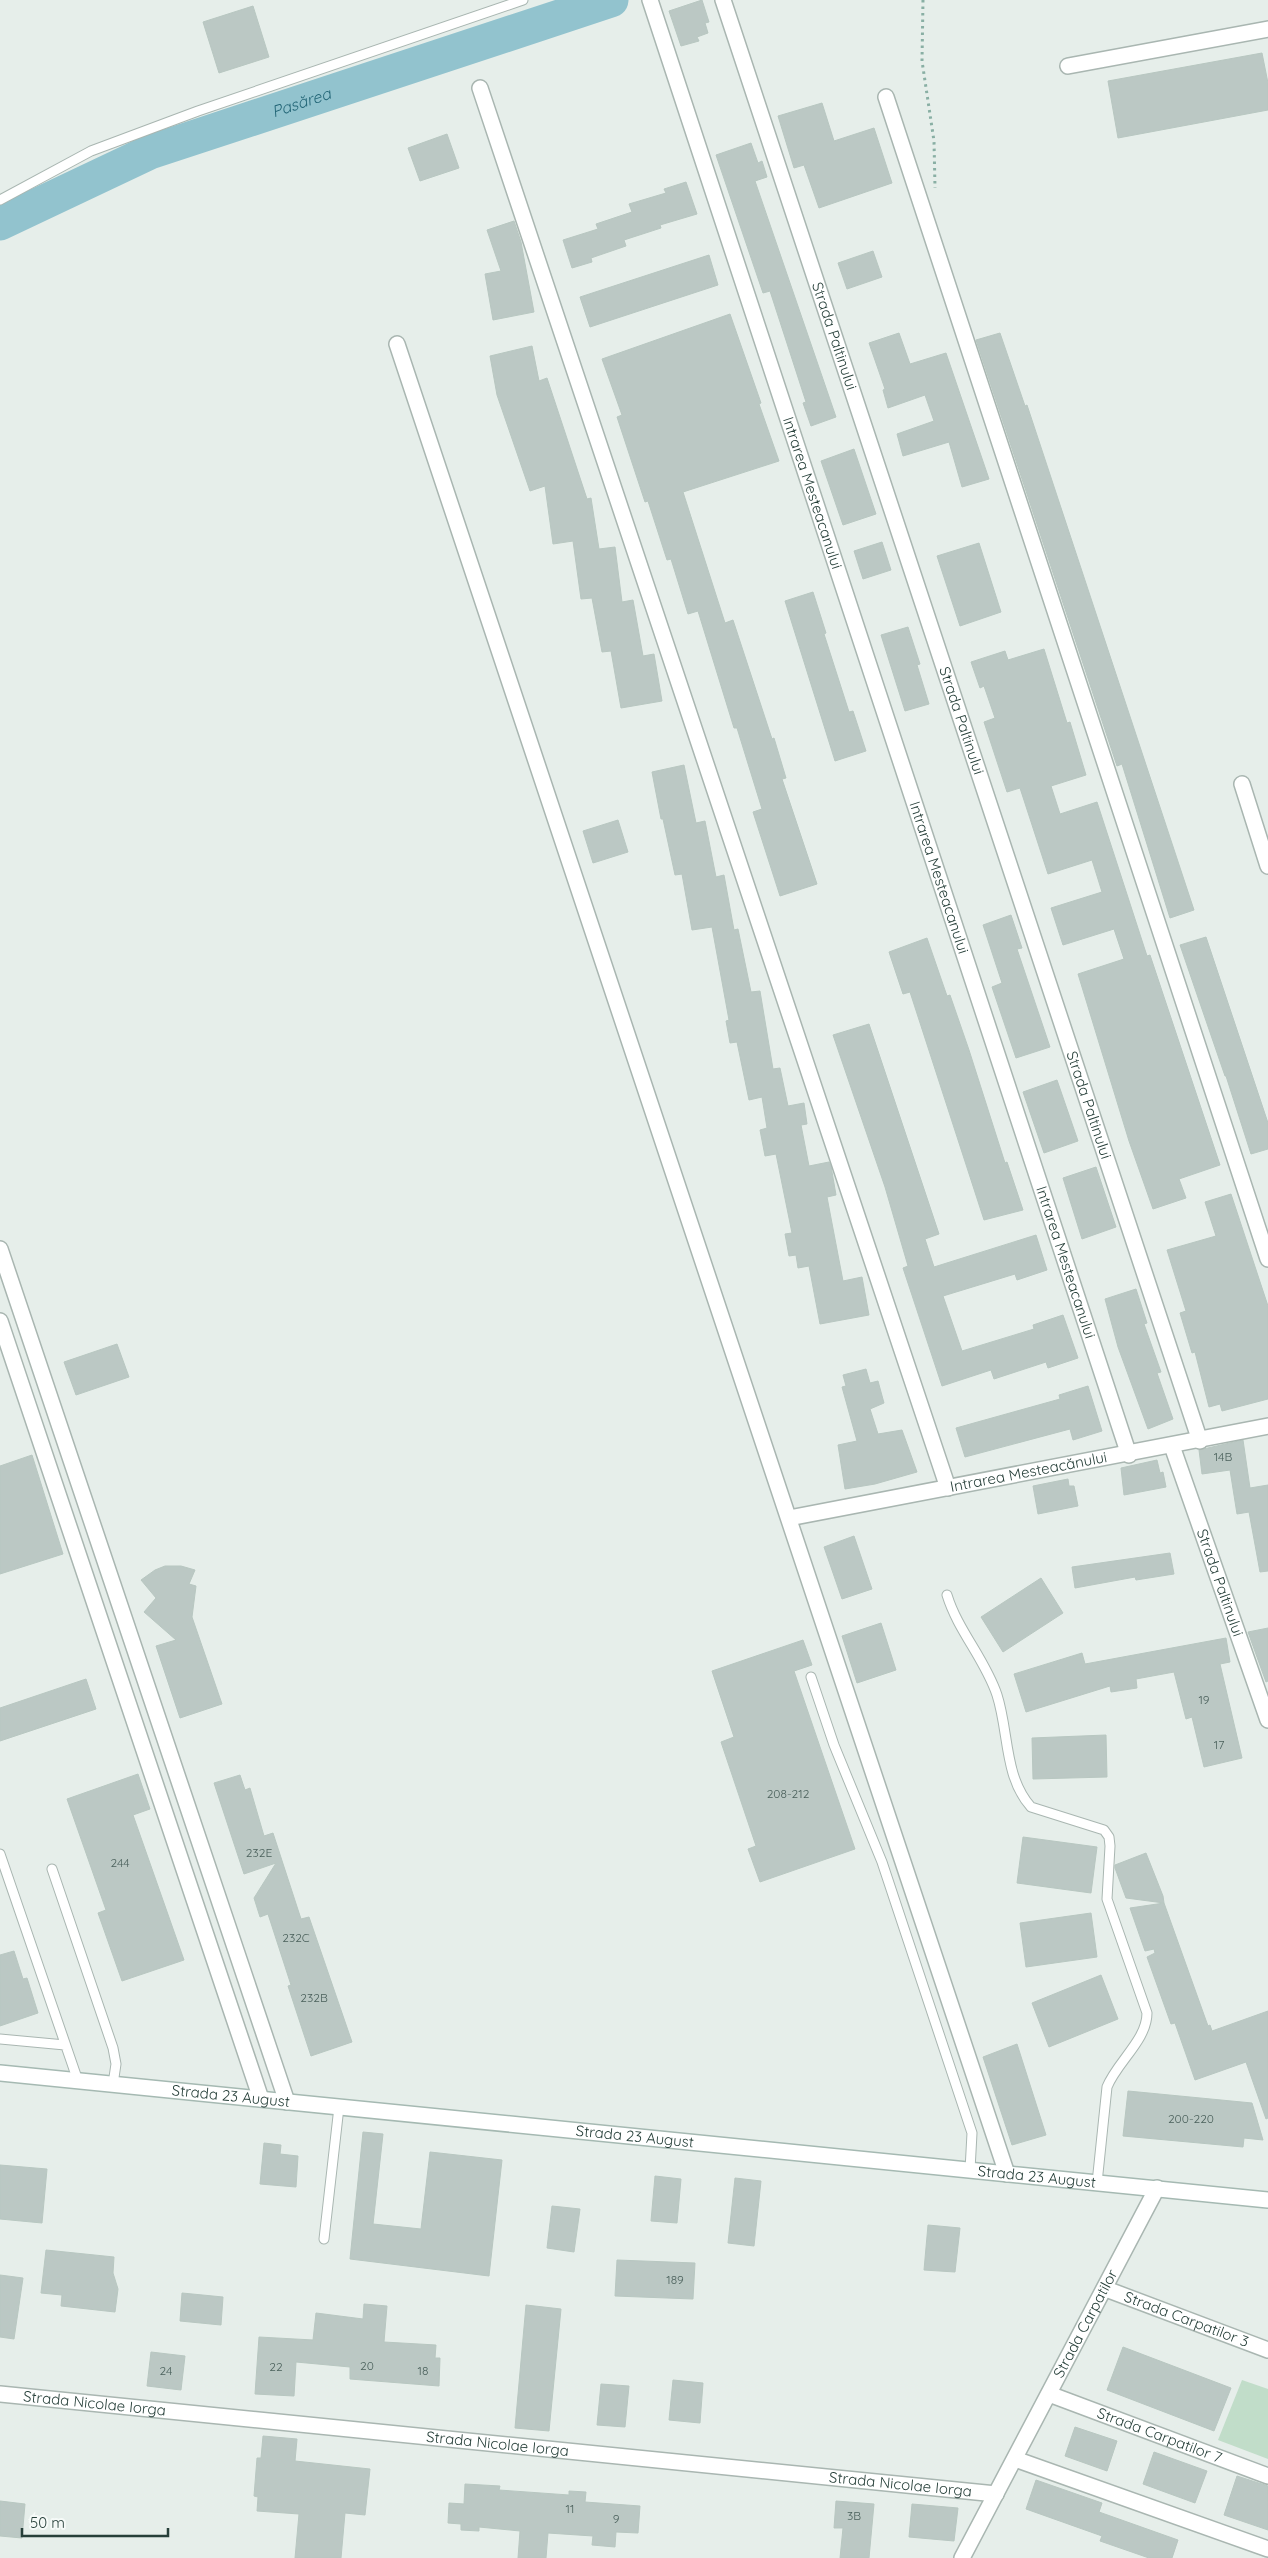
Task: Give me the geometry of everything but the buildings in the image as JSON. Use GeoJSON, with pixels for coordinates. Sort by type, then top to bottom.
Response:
{"type":"FeatureCollection","features":[{"type":"Feature","properties":{"kind":"street","name":"Intrarea Mesteacanului"},"geometry":{"type":"LineString","coordinates":[[650,0],[1129,1454]]}},
{"type":"Feature","properties":{"kind":"street","name":"Strada Paltinului"},"geometry":{"type":"LineString","coordinates":[[722,0],[1200,1441]]}},
{"type":"Feature","properties":{"kind":"street"},"geometry":{"type":"LineString","coordinates":[[1068,66],[1268,29]]}},
{"type":"Feature","properties":{"kind":"street"},"geometry":{"type":"LineString","coordinates":[[480,88],[948,1488]]}},
{"type":"Feature","properties":{"kind":"street"},"geometry":{"type":"LineString","coordinates":[[886,97],[1268,1259]]}},
{"type":"Feature","properties":{"kind":"street"},"geometry":{"type":"LineString","coordinates":[[397,344],[1007,2174]]}},
{"type":"Feature","properties":{"kind":"street"},"geometry":{"type":"LineString","coordinates":[[1242,784],[1268,866]]}},
{"type":"Feature","properties":{"kind":"street"},"geometry":{"type":"LineString","coordinates":[[0,1249],[287,2102]]}},
{"type":"Feature","properties":{"kind":"street"},"geometry":{"type":"LineString","coordinates":[[0,1321],[261,2099]]}},
{"type":"Feature","properties":{"kind":"street","name":"Intrarea Mesteacănului"},"geometry":{"type":"LineString","coordinates":[[788,1518],[1200,1441],[1268,1426]]}},
{"type":"Feature","properties":{"kind":"street","name":"Strada Paltinului"},"geometry":{"type":"LineString","coordinates":[[1172,1446],[1268,1720]]}},
{"type":"Feature","properties":{"kind":"street","name":"Strada 23 August"},"geometry":{"type":"LineString","coordinates":[[0,2073],[1268,2200]]}},
{"type":"Feature","properties":{"kind":"street","name":"Strada Carpatilor"},"geometry":{"type":"LineString","coordinates":[[962,2558],[1106,2289],[1157,2188]]}},
{"type":"Feature","properties":{"kind":"street","name":"Strada Carpatilor 3"},"geometry":{"type":"LineString","coordinates":[[1106,2289],[1268,2350]]}},
{"type":"Feature","properties":{"kind":"street","name":"Strada Nicolae Iorga"},"geometry":{"type":"LineString","coordinates":[[0,2394],[996,2494]]}},
{"type":"Feature","properties":{"kind":"street","name":"Strada Carpatilor 7"},"geometry":{"type":"LineString","coordinates":[[1049,2394],[1268,2476]]}},
{"type":"Feature","properties":{"kind":"street"},"geometry":{"type":"LineString","coordinates":[[1015,2459],[1268,2549]]}},
{"type":"Feature","properties":{"kind":"lane"},"geometry":{"type":"LineString","coordinates":[[0,200],[90,151],[198,111],[523,0]]}},
{"type":"Feature","properties":{"kind":"lane"},"geometry":{"type":"LineString","coordinates":[[947,1595],[952,1612],[988,1673],[997,1696],[1014,1777],[1023,1799],[1031,1807],[1104,1830],[1109,1837],[1107,1900],[1147,2013],[1147,2024],[1112,2074],[1107,2087],[1098,2183]]}},
{"type":"Feature","properties":{"kind":"lane"},"geometry":{"type":"LineString","coordinates":[[812,1677],[834,1745],[882,1862],[972,2133],[970,2170]]}},
{"type":"Feature","properties":{"kind":"lane"},"geometry":{"type":"LineString","coordinates":[[0,1854],[78,2081]]}},
{"type":"Feature","properties":{"kind":"lane"},"geometry":{"type":"LineString","coordinates":[[52,1869],[113,2048],[116,2064],[113,2084]]}},
{"type":"Feature","properties":{"kind":"lane"},"geometry":{"type":"LineString","coordinates":[[0,2039],[65,2045]]}},
{"type":"Feature","properties":{"kind":"lane"},"geometry":{"type":"LineString","coordinates":[[324,2239],[340,2108]]}},
{"type":"Feature","properties":{"kind":"path"},"geometry":{"type":"LineString","coordinates":[[923,0],[922,61],[934,141],[935,186],[926,215]]}},
{"type":"Feature","properties":{"kind":"green space"},"geometry":{"type":"Polygon","coordinates":[[[1242,2380],[1268,2389],[1268,2459],[1218,2440],[1242,2380]]]}},
{"type":"Feature","properties":{"kind":"waterway","name":"Pasărea"},"geometry":{"type":"LineString","coordinates":[[0,223],[150,152],[611,0]]}}]}
